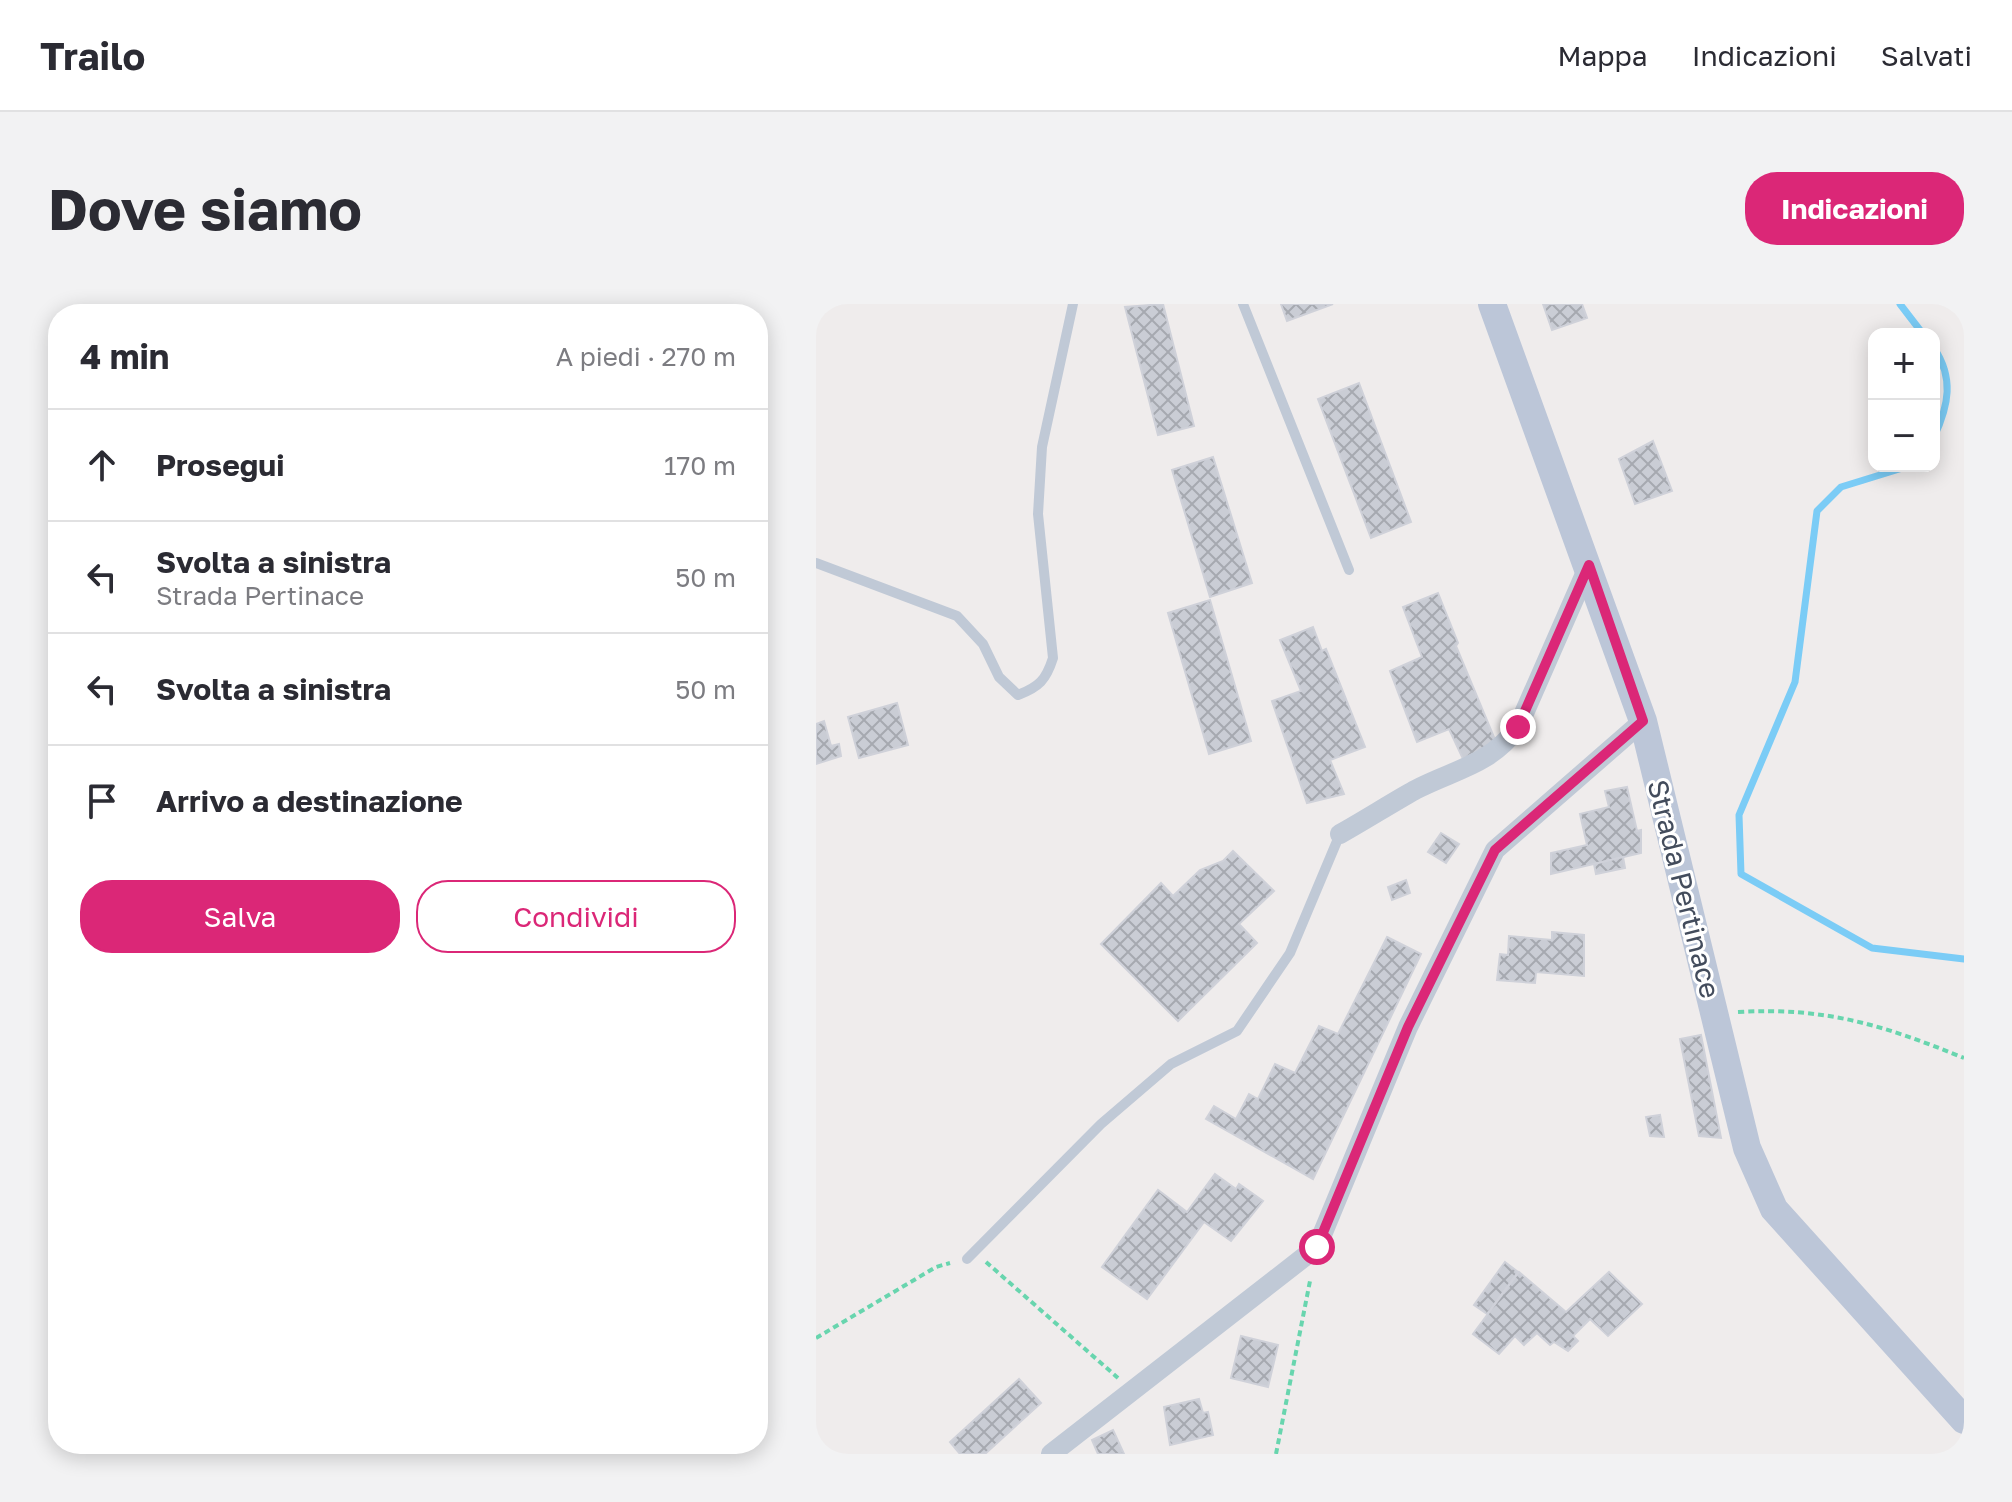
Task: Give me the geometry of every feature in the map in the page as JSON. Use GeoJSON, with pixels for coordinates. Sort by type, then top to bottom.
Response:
{"type":"FeatureCollection","features":[{"type":"Feature","properties":{"kind":"main road","name":"Strada Pertinace"},"geometry":{"type":"LineString","coordinates":[[1492,304],[1643,721],[1747,1148],[1774,1209],[1964,1420]]}},
{"type":"Feature","properties":{"kind":"street"},"geometry":{"type":"LineString","coordinates":[[1340,834],[1418,789],[1468,768],[1503,748],[1518,727],[1589,565]]}},
{"type":"Feature","properties":{"kind":"street"},"geometry":{"type":"LineString","coordinates":[[1051,1454],[1317,1247],[1408,1027],[1495,850],[1643,721]]}},
{"type":"Feature","properties":{"kind":"lane"},"geometry":{"type":"LineString","coordinates":[[816,563],[957,616],[983,644],[999,677],[1018,695],[1036,688],[1046,678],[1053,658],[1038,514],[1042,447],[1073,304]]}},
{"type":"Feature","properties":{"kind":"lane"},"geometry":{"type":"LineString","coordinates":[[1243,304],[1349,570]]}},
{"type":"Feature","properties":{"kind":"lane"},"geometry":{"type":"LineString","coordinates":[[967,1259],[1101,1124],[1171,1064],[1237,1031],[1290,953],[1340,834]]}},
{"type":"Feature","properties":{"kind":"path"},"geometry":{"type":"LineString","coordinates":[[1715,1014],[1791,1009],[1858,1020],[1964,1058]]}},
{"type":"Feature","properties":{"kind":"path"},"geometry":{"type":"LineString","coordinates":[[1276,1454],[1317,1247]]}},
{"type":"Feature","properties":{"kind":"path"},"geometry":{"type":"LineString","coordinates":[[816,1338],[936,1267],[967,1259],[984,1260],[1131,1390]]}},
{"type":"Feature","properties":{"kind":"building"},"geometry":{"type":"Polygon","coordinates":[[[1163,304],[1194,426],[1158,435],[1125,307],[1163,304]]]}},
{"type":"Feature","properties":{"kind":"building"},"geometry":{"type":"Polygon","coordinates":[[[1281,304],[1333,304],[1287,321],[1281,304]]]}},
{"type":"Feature","properties":{"kind":"building"},"geometry":{"type":"Polygon","coordinates":[[[1543,304],[1582,304],[1587,318],[1552,330],[1543,304]]]}},
{"type":"Feature","properties":{"kind":"building"},"geometry":{"type":"Polygon","coordinates":[[[1359,383],[1411,522],[1371,538],[1318,399],[1359,383]]]}},
{"type":"Feature","properties":{"kind":"building"},"geometry":{"type":"Polygon","coordinates":[[[1653,441],[1672,491],[1635,504],[1619,459],[1653,441]]]}},
{"type":"Feature","properties":{"kind":"building"},"geometry":{"type":"Polygon","coordinates":[[[1213,457],[1252,583],[1210,597],[1172,470],[1213,457]]]}},
{"type":"Feature","properties":{"kind":"building"},"geometry":{"type":"Polygon","coordinates":[[[1438,593],[1458,643],[1456,646],[1496,742],[1463,759],[1449,729],[1417,742],[1390,671],[1422,657],[1403,607],[1438,593]]]}},
{"type":"Feature","properties":{"kind":"building"},"geometry":{"type":"Polygon","coordinates":[[[1210,600],[1251,741],[1209,754],[1168,613],[1210,600]]]}},
{"type":"Feature","properties":{"kind":"building"},"geometry":{"type":"Polygon","coordinates":[[[1313,627],[1322,651],[1326,649],[1365,747],[1330,760],[1344,794],[1307,803],[1272,701],[1301,691],[1280,640],[1313,627]]]}},
{"type":"Feature","properties":{"kind":"building"},"geometry":{"type":"Polygon","coordinates":[[[897,703],[908,745],[859,758],[848,717],[897,703]]]}},
{"type":"Feature","properties":{"kind":"building"},"geometry":{"type":"Polygon","coordinates":[[[824,721],[831,746],[839,744],[841,756],[816,764],[816,724],[824,721]]]}},
{"type":"Feature","properties":{"kind":"building"},"geometry":{"type":"Polygon","coordinates":[[[1627,787],[1637,831],[1641,830],[1641,853],[1551,874],[1551,853],[1587,845],[1580,814],[1609,807],[1605,791],[1627,787]]]}},
{"type":"Feature","properties":{"kind":"building"},"geometry":{"type":"Polygon","coordinates":[[[1441,833],[1459,844],[1446,863],[1428,852],[1441,833]]]}},
{"type":"Feature","properties":{"kind":"building"},"geometry":{"type":"Polygon","coordinates":[[[1233,851],[1274,891],[1239,924],[1257,943],[1178,1021],[1101,944],[1161,883],[1173,896],[1200,870],[1223,861],[1233,851]]]}},
{"type":"Feature","properties":{"kind":"building"},"geometry":{"type":"Polygon","coordinates":[[[1623,857],[1625,868],[1596,874],[1594,864],[1623,857]]]}},
{"type":"Feature","properties":{"kind":"building"},"geometry":{"type":"Polygon","coordinates":[[[1406,880],[1410,893],[1392,900],[1388,887],[1406,880]]]}},
{"type":"Feature","properties":{"kind":"building"},"geometry":{"type":"Polygon","coordinates":[[[1552,932],[1584,935],[1584,976],[1536,972],[1535,983],[1497,980],[1500,954],[1508,955],[1509,936],[1552,940],[1552,932]]]}},
{"type":"Feature","properties":{"kind":"building"},"geometry":{"type":"Polygon","coordinates":[[[1387,937],[1421,954],[1313,1179],[1206,1119],[1214,1106],[1236,1119],[1249,1094],[1258,1099],[1275,1064],[1295,1073],[1319,1026],[1338,1034],[1387,937]]]}},
{"type":"Feature","properties":{"kind":"building"},"geometry":{"type":"Polygon","coordinates":[[[1701,1035],[1721,1138],[1699,1136],[1680,1039],[1701,1035]]]}},
{"type":"Feature","properties":{"kind":"building"},"geometry":{"type":"Polygon","coordinates":[[[1660,1115],[1664,1137],[1650,1136],[1646,1117],[1660,1115]]]}},
{"type":"Feature","properties":{"kind":"building"},"geometry":{"type":"Polygon","coordinates":[[[1215,1174],[1236,1189],[1239,1184],[1263,1201],[1231,1241],[1204,1222],[1147,1299],[1102,1267],[1158,1190],[1187,1212],[1215,1174]]]}},
{"type":"Feature","properties":{"kind":"building"},"geometry":{"type":"Polygon","coordinates":[[[1505,1262],[1518,1272],[1487,1314],[1474,1305],[1505,1262]]]}},
{"type":"Feature","properties":{"kind":"building"},"geometry":{"type":"Polygon","coordinates":[[[1519,1272],[1566,1312],[1609,1272],[1642,1304],[1608,1336],[1590,1319],[1573,1336],[1578,1341],[1568,1351],[1554,1342],[1550,1345],[1537,1333],[1524,1345],[1515,1336],[1499,1354],[1473,1334],[1519,1272]]]}},
{"type":"Feature","properties":{"kind":"building"},"geometry":{"type":"Polygon","coordinates":[[[1241,1336],[1278,1345],[1268,1387],[1231,1378],[1241,1336]]]}},
{"type":"Feature","properties":{"kind":"building"},"geometry":{"type":"Polygon","coordinates":[[[1019,1379],[1041,1403],[985,1454],[960,1454],[950,1442],[1019,1379]]]}},
{"type":"Feature","properties":{"kind":"building"},"geometry":{"type":"Polygon","coordinates":[[[1199,1399],[1203,1413],[1208,1412],[1213,1435],[1170,1445],[1164,1407],[1199,1399]]]}},
{"type":"Feature","properties":{"kind":"building"},"geometry":{"type":"Polygon","coordinates":[[[1113,1430],[1124,1454],[1098,1454],[1092,1440],[1113,1430]]]}},
{"type":"Feature","properties":{"kind":"waterway"},"geometry":{"type":"LineString","coordinates":[[1900,304],[1918,328]]}},
{"type":"Feature","properties":{"kind":"waterway"},"geometry":{"type":"LineString","coordinates":[[1940,359],[1947,381],[1946,403],[1940,422]]}},
{"type":"Feature","properties":{"kind":"waterway"},"geometry":{"type":"LineString","coordinates":[[1890,472],[1841,487],[1817,511],[1795,682],[1739,815],[1741,874],[1872,948],[1964,959]]}},
{"type":"Feature","properties":{"kind":"route"},"geometry":{"type":"LineString","coordinates":[[1317,1247],[1408,1027],[1495,850],[1643,721],[1589,565],[1518,727]]}}]}
